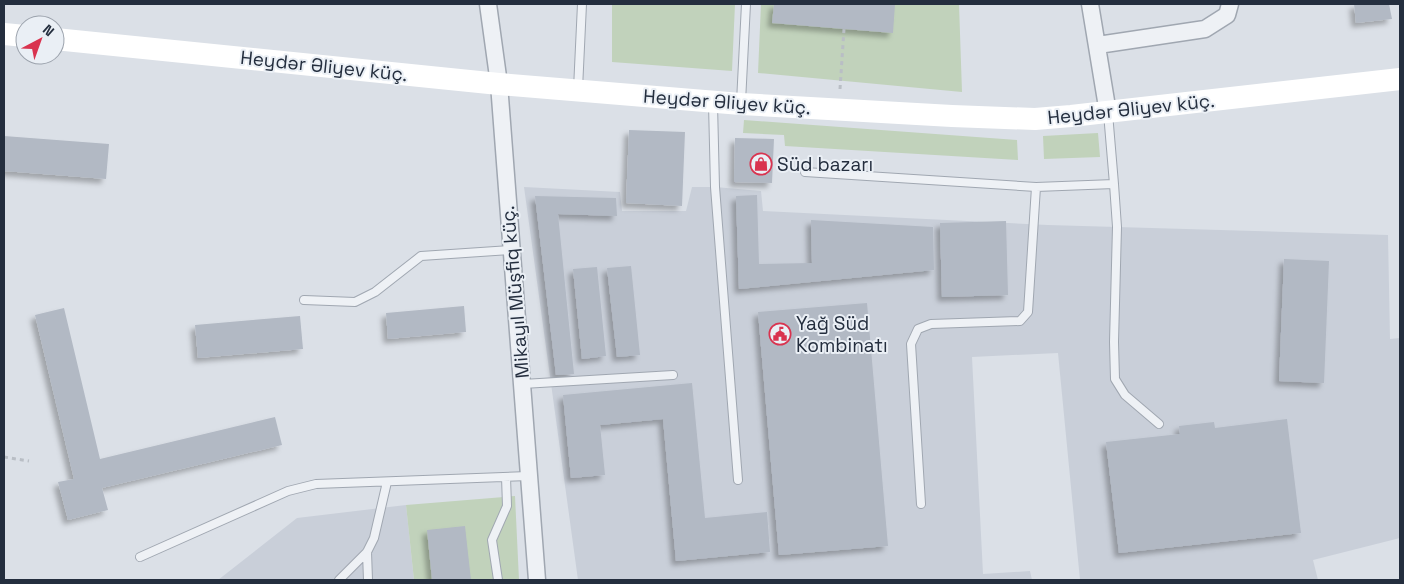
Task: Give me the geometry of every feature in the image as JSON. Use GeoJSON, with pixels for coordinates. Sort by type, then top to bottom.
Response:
{"type":"FeatureCollection","features":[{"type":"Feature","properties":{"kind":"main road","name":"Heydər Əliyev küç."},"geometry":{"type":"LineString","coordinates":[[65,40],[499,84],[713,102],[838,110],[1035,118],[1108,113],[1400,79]]}},
{"type":"Feature","properties":{"kind":"street","name":"Mikayıl Müşfiq küç."},"geometry":{"type":"LineString","coordinates":[[488,4],[499,84],[537,580]]}},
{"type":"Feature","properties":{"kind":"street"},"geometry":{"type":"LineString","coordinates":[[1090,4],[1108,113]]}},
{"type":"Feature","properties":{"kind":"street"},"geometry":{"type":"LineString","coordinates":[[1098,44],[1205,28],[1228,15],[1230,4]]}},
{"type":"Feature","properties":{"kind":"lane"},"geometry":{"type":"LineString","coordinates":[[578,91],[582,4]]}},
{"type":"Feature","properties":{"kind":"lane"},"geometry":{"type":"LineString","coordinates":[[741,104],[746,4]]}},
{"type":"Feature","properties":{"kind":"lane"},"geometry":{"type":"LineString","coordinates":[[713,102],[715,187],[738,480]]}},
{"type":"Feature","properties":{"kind":"lane"},"geometry":{"type":"LineString","coordinates":[[1108,113],[1117,227],[1115,379],[1125,395],[1159,424]]}},
{"type":"Feature","properties":{"kind":"lane"},"geometry":{"type":"LineString","coordinates":[[805,172],[1036,187],[1114,184]]}},
{"type":"Feature","properties":{"kind":"lane"},"geometry":{"type":"LineString","coordinates":[[921,504],[911,344],[918,329],[931,324],[1020,321],[1028,312],[1036,187]]}},
{"type":"Feature","properties":{"kind":"lane"},"geometry":{"type":"LineString","coordinates":[[304,300],[355,302],[375,292],[421,256],[511,250]]}},
{"type":"Feature","properties":{"kind":"lane"},"geometry":{"type":"LineString","coordinates":[[523,384],[673,375]]}},
{"type":"Feature","properties":{"kind":"lane"},"geometry":{"type":"LineString","coordinates":[[140,557],[288,491],[316,484],[528,476]]}},
{"type":"Feature","properties":{"kind":"lane"},"geometry":{"type":"LineString","coordinates":[[498,580],[492,540],[507,506],[506,477]]}},
{"type":"Feature","properties":{"kind":"lane"},"geometry":{"type":"LineString","coordinates":[[339,580],[367,552],[374,538],[388,482]]}},
{"type":"Feature","properties":{"kind":"lane"},"geometry":{"type":"LineString","coordinates":[[367,552],[368,580]]}},
{"type":"Feature","properties":{"kind":"path"},"geometry":{"type":"LineString","coordinates":[[838,110],[844,29]]}},
{"type":"Feature","properties":{"kind":"path"},"geometry":{"type":"LineString","coordinates":[[4,457],[29,461]]}},
{"type":"Feature","properties":{"kind":"shaded area"},"geometry":{"type":"Polygon","coordinates":[[[524,187],[620,192],[622,211],[686,211],[692,187],[715,187],[761,191],[763,211],[1048,225],[1388,235],[1390,339],[1400,338],[1400,538],[1313,560],[1318,580],[1080,580],[1058,353],[972,357],[983,574],[1030,571],[1032,580],[578,580],[524,187]]]}},
{"type":"Feature","properties":{"kind":"shaded area"},"geometry":{"type":"Polygon","coordinates":[[[406,505],[414,580],[218,580],[297,518],[406,505]]]}},
{"type":"Feature","properties":{"kind":"green space"},"geometry":{"type":"Polygon","coordinates":[[[612,4],[735,4],[732,71],[612,62],[612,4]]]}},
{"type":"Feature","properties":{"kind":"green space"},"geometry":{"type":"Polygon","coordinates":[[[761,4],[959,4],[962,92],[758,73],[761,4]]]}},
{"type":"Feature","properties":{"kind":"green space"},"geometry":{"type":"Polygon","coordinates":[[[744,120],[1017,140],[1018,160],[785,146],[784,135],[743,133],[744,120]]]}},
{"type":"Feature","properties":{"kind":"green space"},"geometry":{"type":"Polygon","coordinates":[[[1098,133],[1100,157],[1044,159],[1043,136],[1098,133]]]}},
{"type":"Feature","properties":{"kind":"green space"},"geometry":{"type":"Polygon","coordinates":[[[515,496],[519,580],[414,580],[406,505],[515,496]]]}},
{"type":"Feature","properties":{"kind":"building"},"geometry":{"type":"Polygon","coordinates":[[[774,4],[895,4],[893,33],[772,23],[774,4]]]}},
{"type":"Feature","properties":{"kind":"building"},"geometry":{"type":"Polygon","coordinates":[[[1354,4],[1389,4],[1392,19],[1356,23],[1354,4]]]}},
{"type":"Feature","properties":{"kind":"building"},"geometry":{"type":"Polygon","coordinates":[[[629,130],[685,132],[682,206],[626,203],[629,130]]]}},
{"type":"Feature","properties":{"kind":"building"},"geometry":{"type":"Polygon","coordinates":[[[4,136],[109,144],[106,179],[4,171],[4,136]]]}},
{"type":"Feature","properties":{"kind":"building"},"geometry":{"type":"Polygon","coordinates":[[[735,138],[774,139],[772,183],[734,182],[735,138]]]}},
{"type":"Feature","properties":{"kind":"building"},"geometry":{"type":"Polygon","coordinates":[[[757,195],[759,264],[812,263],[811,220],[933,227],[934,270],[739,289],[736,196],[757,195]]]}},
{"type":"Feature","properties":{"kind":"building"},"geometry":{"type":"Polygon","coordinates":[[[535,196],[616,198],[617,216],[558,214],[574,374],[556,375],[535,196]]]}},
{"type":"Feature","properties":{"kind":"building"},"geometry":{"type":"Polygon","coordinates":[[[1006,221],[1008,295],[942,297],[940,223],[1006,221]]]}},
{"type":"Feature","properties":{"kind":"building"},"geometry":{"type":"Polygon","coordinates":[[[1284,259],[1329,261],[1324,383],[1279,381],[1284,259]]]}},
{"type":"Feature","properties":{"kind":"building"},"geometry":{"type":"Polygon","coordinates":[[[631,266],[640,355],[617,357],[607,268],[631,266]]]}},
{"type":"Feature","properties":{"kind":"building"},"geometry":{"type":"Polygon","coordinates":[[[597,267],[606,356],[582,359],[573,269],[597,267]]]}},
{"type":"Feature","properties":{"kind":"building"},"geometry":{"type":"Polygon","coordinates":[[[867,303],[888,546],[779,555],[758,312],[867,303]]]}},
{"type":"Feature","properties":{"kind":"building"},"geometry":{"type":"Polygon","coordinates":[[[464,306],[466,332],[388,339],[386,313],[464,306]]]}},
{"type":"Feature","properties":{"kind":"building"},"geometry":{"type":"Polygon","coordinates":[[[64,308],[100,459],[275,417],[282,445],[102,488],[108,510],[68,520],[58,482],[74,479],[35,315],[64,308]]]}},
{"type":"Feature","properties":{"kind":"building"},"geometry":{"type":"Polygon","coordinates":[[[300,316],[303,349],[198,358],[195,325],[300,316]]]}},
{"type":"Feature","properties":{"kind":"building"},"geometry":{"type":"Polygon","coordinates":[[[692,383],[705,518],[767,512],[770,552],[676,561],[663,419],[600,425],[605,475],[571,478],[563,395],[692,383]]]}},
{"type":"Feature","properties":{"kind":"building"},"geometry":{"type":"Polygon","coordinates":[[[1287,419],[1301,533],[1119,553],[1106,442],[1180,434],[1179,426],[1214,422],[1215,428],[1287,419]]]}},
{"type":"Feature","properties":{"kind":"building"},"geometry":{"type":"Polygon","coordinates":[[[465,526],[471,580],[432,580],[427,530],[465,526]]]}},
{"type":"Feature","properties":{"kind":"place","name":"Süd bazarı"},"geometry":{"type":"Point","coordinates":[761,164]}},
{"type":"Feature","properties":{"kind":"place","name":"Yağ Süd Kombinatı"},"geometry":{"type":"Point","coordinates":[780,334]}}]}
